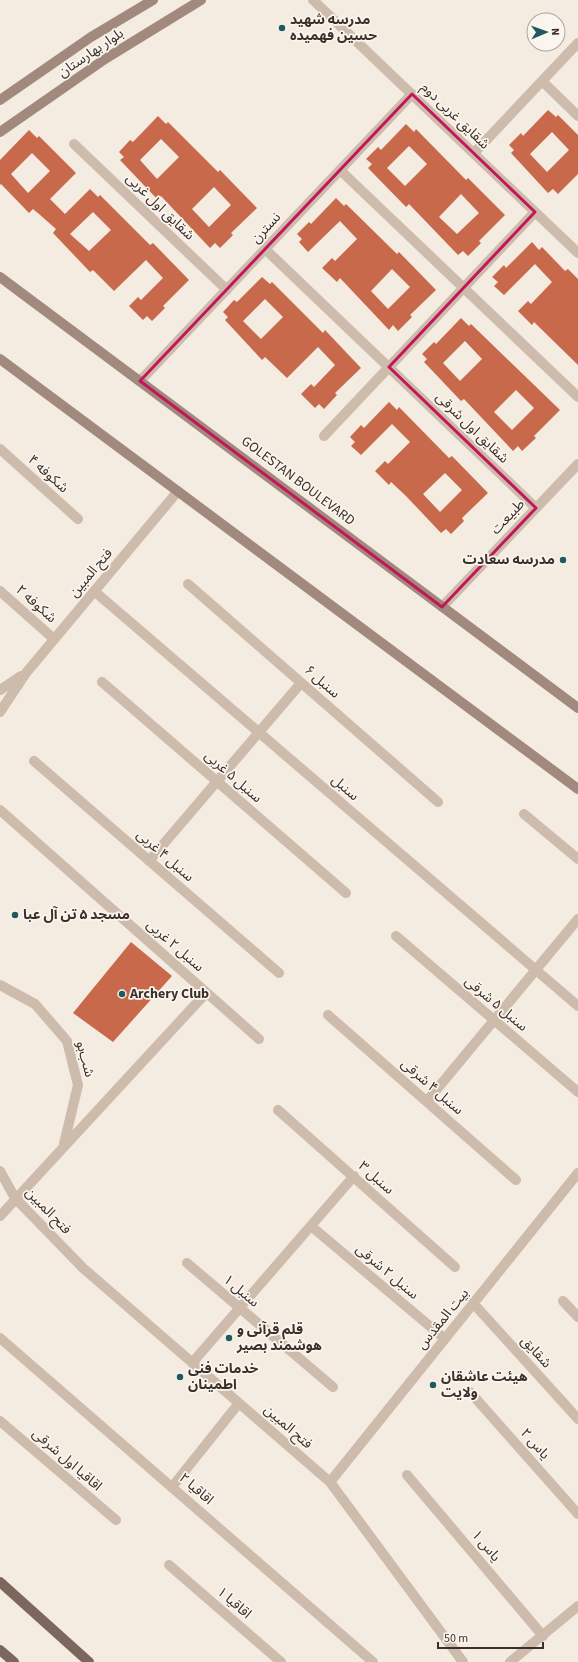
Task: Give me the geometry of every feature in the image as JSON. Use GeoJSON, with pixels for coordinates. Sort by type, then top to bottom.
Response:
{"type":"FeatureCollection","features":[{"type":"Feature","properties":{"kind":"main road","name":"بلوار بهارستان"},"geometry":{"type":"LineString","coordinates":[[0,100],[91,37],[153,0]]}},
{"type":"Feature","properties":{"kind":"main road","name":"بلوار بهارستان"},"geometry":{"type":"LineString","coordinates":[[0,132],[105,59],[201,0]]}},
{"type":"Feature","properties":{"kind":"main road","name":"GOLESTAN BOULEVARD"},"geometry":{"type":"LineString","coordinates":[[0,277],[578,708]]}},
{"type":"Feature","properties":{"kind":"main road"},"geometry":{"type":"LineString","coordinates":[[0,359],[578,789]]}},
{"type":"Feature","properties":{"kind":"main road"},"geometry":{"type":"LineString","coordinates":[[0,1582],[89,1662]]}},
{"type":"Feature","properties":{"kind":"main road"},"geometry":{"type":"LineString","coordinates":[[0,1650],[14,1662]]}},
{"type":"Feature","properties":{"kind":"street","name":"شقایق غربی دوم"},"geometry":{"type":"LineString","coordinates":[[313,0],[578,253]]}},
{"type":"Feature","properties":{"kind":"street"},"geometry":{"type":"LineString","coordinates":[[474,153],[578,43]]}},
{"type":"Feature","properties":{"kind":"street"},"geometry":{"type":"LineString","coordinates":[[542,81],[578,116]]}},
{"type":"Feature","properties":{"kind":"street","name":"نسترن"},"geometry":{"type":"LineString","coordinates":[[140,382],[412,94]]}},
{"type":"Feature","properties":{"kind":"street","name":"شقایق اول غربی"},"geometry":{"type":"LineString","coordinates":[[74,144],[227,290]]}},
{"type":"Feature","properties":{"kind":"street"},"geometry":{"type":"LineString","coordinates":[[340,170],[578,397]]}},
{"type":"Feature","properties":{"kind":"street"},"geometry":{"type":"LineString","coordinates":[[324,436],[535,212]]}},
{"type":"Feature","properties":{"kind":"street"},"geometry":{"type":"LineString","coordinates":[[265,250],[389,367]]}},
{"type":"Feature","properties":{"kind":"street","name":"شقایق اول شرقی"},"geometry":{"type":"LineString","coordinates":[[389,367],[536,508]]}},
{"type":"Feature","properties":{"kind":"street","name":"شکوفه ۴"},"geometry":{"type":"LineString","coordinates":[[0,449],[78,519]]}},
{"type":"Feature","properties":{"kind":"street","name":"طبیعت"},"geometry":{"type":"LineString","coordinates":[[442,607],[578,464]]}},
{"type":"Feature","properties":{"kind":"street","name":"فتح المبین"},"geometry":{"type":"LineString","coordinates":[[26,673],[178,491]]}},
{"type":"Feature","properties":{"kind":"street","name":"سنبل ۶"},"geometry":{"type":"LineString","coordinates":[[188,584],[438,802]]}},
{"type":"Feature","properties":{"kind":"street","name":"شکوفه ۲"},"geometry":{"type":"LineString","coordinates":[[0,591],[54,639]]}},
{"type":"Feature","properties":{"kind":"street","name":"سنبل"},"geometry":{"type":"LineString","coordinates":[[94,591],[578,1006]]}},
{"type":"Feature","properties":{"kind":"street"},"geometry":{"type":"LineString","coordinates":[[0,690],[26,673]]}},
{"type":"Feature","properties":{"kind":"street"},"geometry":{"type":"LineString","coordinates":[[0,712],[26,673]]}},
{"type":"Feature","properties":{"kind":"street","name":"سنبل ۵ غربی"},"geometry":{"type":"LineString","coordinates":[[102,682],[346,893]]}},
{"type":"Feature","properties":{"kind":"street"},"geometry":{"type":"LineString","coordinates":[[149,861],[301,683]]}},
{"type":"Feature","properties":{"kind":"street","name":"سنبل ۴ غربی"},"geometry":{"type":"LineString","coordinates":[[34,761],[278,972]]}},
{"type":"Feature","properties":{"kind":"street","name":"سنبل ۲ غربی"},"geometry":{"type":"LineString","coordinates":[[0,810],[259,1039]]}},
{"type":"Feature","properties":{"kind":"street"},"geometry":{"type":"LineString","coordinates":[[524,814],[578,859]]}},
{"type":"Feature","properties":{"kind":"street"},"geometry":{"type":"LineString","coordinates":[[427,1100],[578,919]]}},
{"type":"Feature","properties":{"kind":"street","name":"سنبل ۵ شرقی"},"geometry":{"type":"LineString","coordinates":[[396,936],[578,1092]]}},
{"type":"Feature","properties":{"kind":"street","name":"شب‌بو"},"geometry":{"type":"LineString","coordinates":[[0,985],[35,1004],[67,1041],[78,1085],[64,1146]]}},
{"type":"Feature","properties":{"kind":"street"},"geometry":{"type":"LineString","coordinates":[[0,1216],[206,993]]}},
{"type":"Feature","properties":{"kind":"street","name":"سنبل ۴ شرقی"},"geometry":{"type":"LineString","coordinates":[[328,1015],[427,1100],[516,1180]]}},
{"type":"Feature","properties":{"kind":"street","name":"سنبل ۳"},"geometry":{"type":"LineString","coordinates":[[278,1110],[455,1267]]}},
{"type":"Feature","properties":{"kind":"street","name":"فتح المبین"},"geometry":{"type":"LineString","coordinates":[[0,1171],[15,1198],[83,1268],[330,1482],[462,1662]]}},
{"type":"Feature","properties":{"kind":"street","name":"بیت المقدس"},"geometry":{"type":"LineString","coordinates":[[330,1482],[578,1173]]}},
{"type":"Feature","properties":{"kind":"street"},"geometry":{"type":"LineString","coordinates":[[192,1363],[354,1176]]}},
{"type":"Feature","properties":{"kind":"street","name":"سنبل ۲ شرقی"},"geometry":{"type":"LineString","coordinates":[[311,1226],[445,1339]]}},
{"type":"Feature","properties":{"kind":"street","name":"سنبل ۱"},"geometry":{"type":"LineString","coordinates":[[187,1263],[333,1387]]}},
{"type":"Feature","properties":{"kind":"street"},"geometry":{"type":"LineString","coordinates":[[563,1301],[578,1317]]}},
{"type":"Feature","properties":{"kind":"street","name":"شقایق"},"geometry":{"type":"LineString","coordinates":[[473,1303],[578,1419]]}},
{"type":"Feature","properties":{"kind":"street","name":"اقاقیا ۲"},"geometry":{"type":"LineString","coordinates":[[0,1338],[373,1662]]}},
{"type":"Feature","properties":{"kind":"street","name":"یاس ۲"},"geometry":{"type":"LineString","coordinates":[[470,1392],[578,1514]]}},
{"type":"Feature","properties":{"kind":"street"},"geometry":{"type":"LineString","coordinates":[[172,1487],[239,1403]]}},
{"type":"Feature","properties":{"kind":"street","name":"اقاقیا اول شرقی"},"geometry":{"type":"LineString","coordinates":[[0,1420],[116,1520]]}},
{"type":"Feature","properties":{"kind":"street","name":"یاس ۱"},"geometry":{"type":"LineString","coordinates":[[407,1475],[543,1636]]}},
{"type":"Feature","properties":{"kind":"street","name":"اقاقیا ۱"},"geometry":{"type":"LineString","coordinates":[[169,1565],[282,1662]]}},
{"type":"Feature","properties":{"kind":"street"},"geometry":{"type":"LineString","coordinates":[[510,1662],[578,1606]]}},
{"type":"Feature","properties":{"kind":"highlighted area"},"geometry":{"type":"Polygon","coordinates":[[[412,94],[535,212],[389,367],[536,508],[442,607],[140,381],[412,94]]]}},
{"type":"Feature","properties":{"kind":"building"},"geometry":{"type":"Polygon","coordinates":[[[548,110],[556,117],[558,115],[578,135],[578,174],[558,194],[553,189],[548,193],[511,153],[514,150],[509,145],[521,133],[523,136],[548,110]],[[552,132],[530,154],[547,172],[569,150],[552,132]]]}},
{"type":"Feature","properties":{"kind":"building"},"geometry":{"type":"Polygon","coordinates":[[[158,116],[166,124],[168,122],[218,172],[220,170],[257,208],[231,233],[233,235],[220,248],[215,243],[210,248],[161,196],[158,200],[120,160],[124,157],[119,152],[130,140],[133,142],[158,116]],[[161,139],[140,160],[157,179],[179,157],[161,139]],[[214,187],[192,209],[209,227],[231,205],[214,187]]]}},
{"type":"Feature","properties":{"kind":"building"},"geometry":{"type":"Polygon","coordinates":[[[406,124],[414,132],[416,129],[466,180],[468,178],[505,215],[479,241],[481,243],[468,256],[463,251],[458,255],[409,204],[406,207],[368,168],[372,164],[366,159],[378,147],[381,150],[406,124]],[[409,146],[387,168],[405,186],[427,164],[409,146]],[[461,194],[439,217],[457,234],[479,213],[461,194]]]}},
{"type":"Feature","properties":{"kind":"building"},"geometry":{"type":"Polygon","coordinates":[[[29,130],[37,138],[39,136],[76,173],[50,199],[65,214],[90,189],[98,197],[100,195],[150,245],[153,243],[189,280],[163,306],[165,308],[152,321],[147,316],[143,320],[129,306],[138,297],[141,300],[163,278],[146,260],[114,291],[93,270],[90,272],[53,233],[56,229],[33,209],[29,213],[1,184],[0,185],[0,160],[29,130]],[[32,153],[11,174],[28,193],[50,171],[32,153]],[[93,212],[70,234],[89,251],[111,230],[93,212]]]}},
{"type":"Feature","properties":{"kind":"building"},"geometry":{"type":"Polygon","coordinates":[[[336,198],[344,206],[346,204],[397,254],[399,252],[436,290],[410,315],[412,317],[398,331],[393,325],[389,330],[340,278],[337,282],[322,268],[332,258],[335,261],[357,239],[340,221],[308,252],[299,242],[302,239],[297,234],[309,222],[311,224],[336,198]],[[392,269],[371,291],[388,309],[410,287],[392,269]]]}},
{"type":"Feature","properties":{"kind":"building"},"geometry":{"type":"Polygon","coordinates":[[[532,242],[539,250],[542,247],[565,271],[568,269],[578,279],[578,365],[534,322],[532,325],[518,311],[528,301],[531,304],[552,282],[535,264],[504,295],[494,286],[498,282],[492,277],[504,265],[506,268],[532,242]]]}},
{"type":"Feature","properties":{"kind":"building"},"geometry":{"type":"Polygon","coordinates":[[[262,277],[270,284],[272,282],[323,333],[325,330],[361,368],[335,393],[337,395],[324,409],[319,404],[315,408],[301,394],[311,384],[314,387],[335,365],[318,347],[287,378],[265,357],[262,360],[225,320],[228,317],[223,312],[234,300],[237,302],[262,277]],[[265,299],[243,321],[261,339],[283,317],[265,299]]]}},
{"type":"Feature","properties":{"kind":"building"},"geometry":{"type":"Polygon","coordinates":[[[461,318],[469,326],[471,324],[560,410],[534,436],[536,438],[522,451],[518,446],[513,451],[464,399],[461,401],[424,362],[427,359],[422,354],[434,342],[436,344],[461,318]],[[465,341],[443,363],[460,381],[482,359],[465,341]],[[516,390],[494,412],[512,430],[534,408],[516,390]]]}},
{"type":"Feature","properties":{"kind":"building"},"geometry":{"type":"Polygon","coordinates":[[[389,402],[397,410],[399,407],[449,458],[452,456],[488,493],[462,518],[464,521],[451,534],[446,529],[441,533],[406,496],[391,482],[389,485],[375,471],[385,461],[388,464],[410,442],[392,424],[361,455],[351,446],[355,442],[350,437],[361,425],[364,428],[389,402]],[[445,473],[423,494],[440,512],[462,490],[445,473]]]}},
{"type":"Feature","properties":{"kind":"building","name":"Archery Club"},"geometry":{"type":"Polygon","coordinates":[[[131,942],[172,976],[113,1042],[73,1013],[131,942]]]}},
{"type":"Feature","properties":{"kind":"place","name":"مدرسه شهید حسین فهمیده"},"geometry":{"type":"Point","coordinates":[282,28]}},
{"type":"Feature","properties":{"kind":"place","name":"مدرسه سعادت"},"geometry":{"type":"Point","coordinates":[563,560]}},
{"type":"Feature","properties":{"kind":"place","name":"مسجد ۵ تن آل عبا"},"geometry":{"type":"Point","coordinates":[15,915]}},
{"type":"Feature","properties":{"kind":"place","name":"Archery Club"},"geometry":{"type":"Point","coordinates":[122,994]}},
{"type":"Feature","properties":{"kind":"place","name":"قلم قرآنی و هوشمند بصیر"},"geometry":{"type":"Point","coordinates":[229,1338]}},
{"type":"Feature","properties":{"kind":"place","name":"خدمات فنی اطمینان"},"geometry":{"type":"Point","coordinates":[180,1377]}},
{"type":"Feature","properties":{"kind":"place","name":"هیئت عاشقان ولایت"},"geometry":{"type":"Point","coordinates":[433,1385]}}]}
